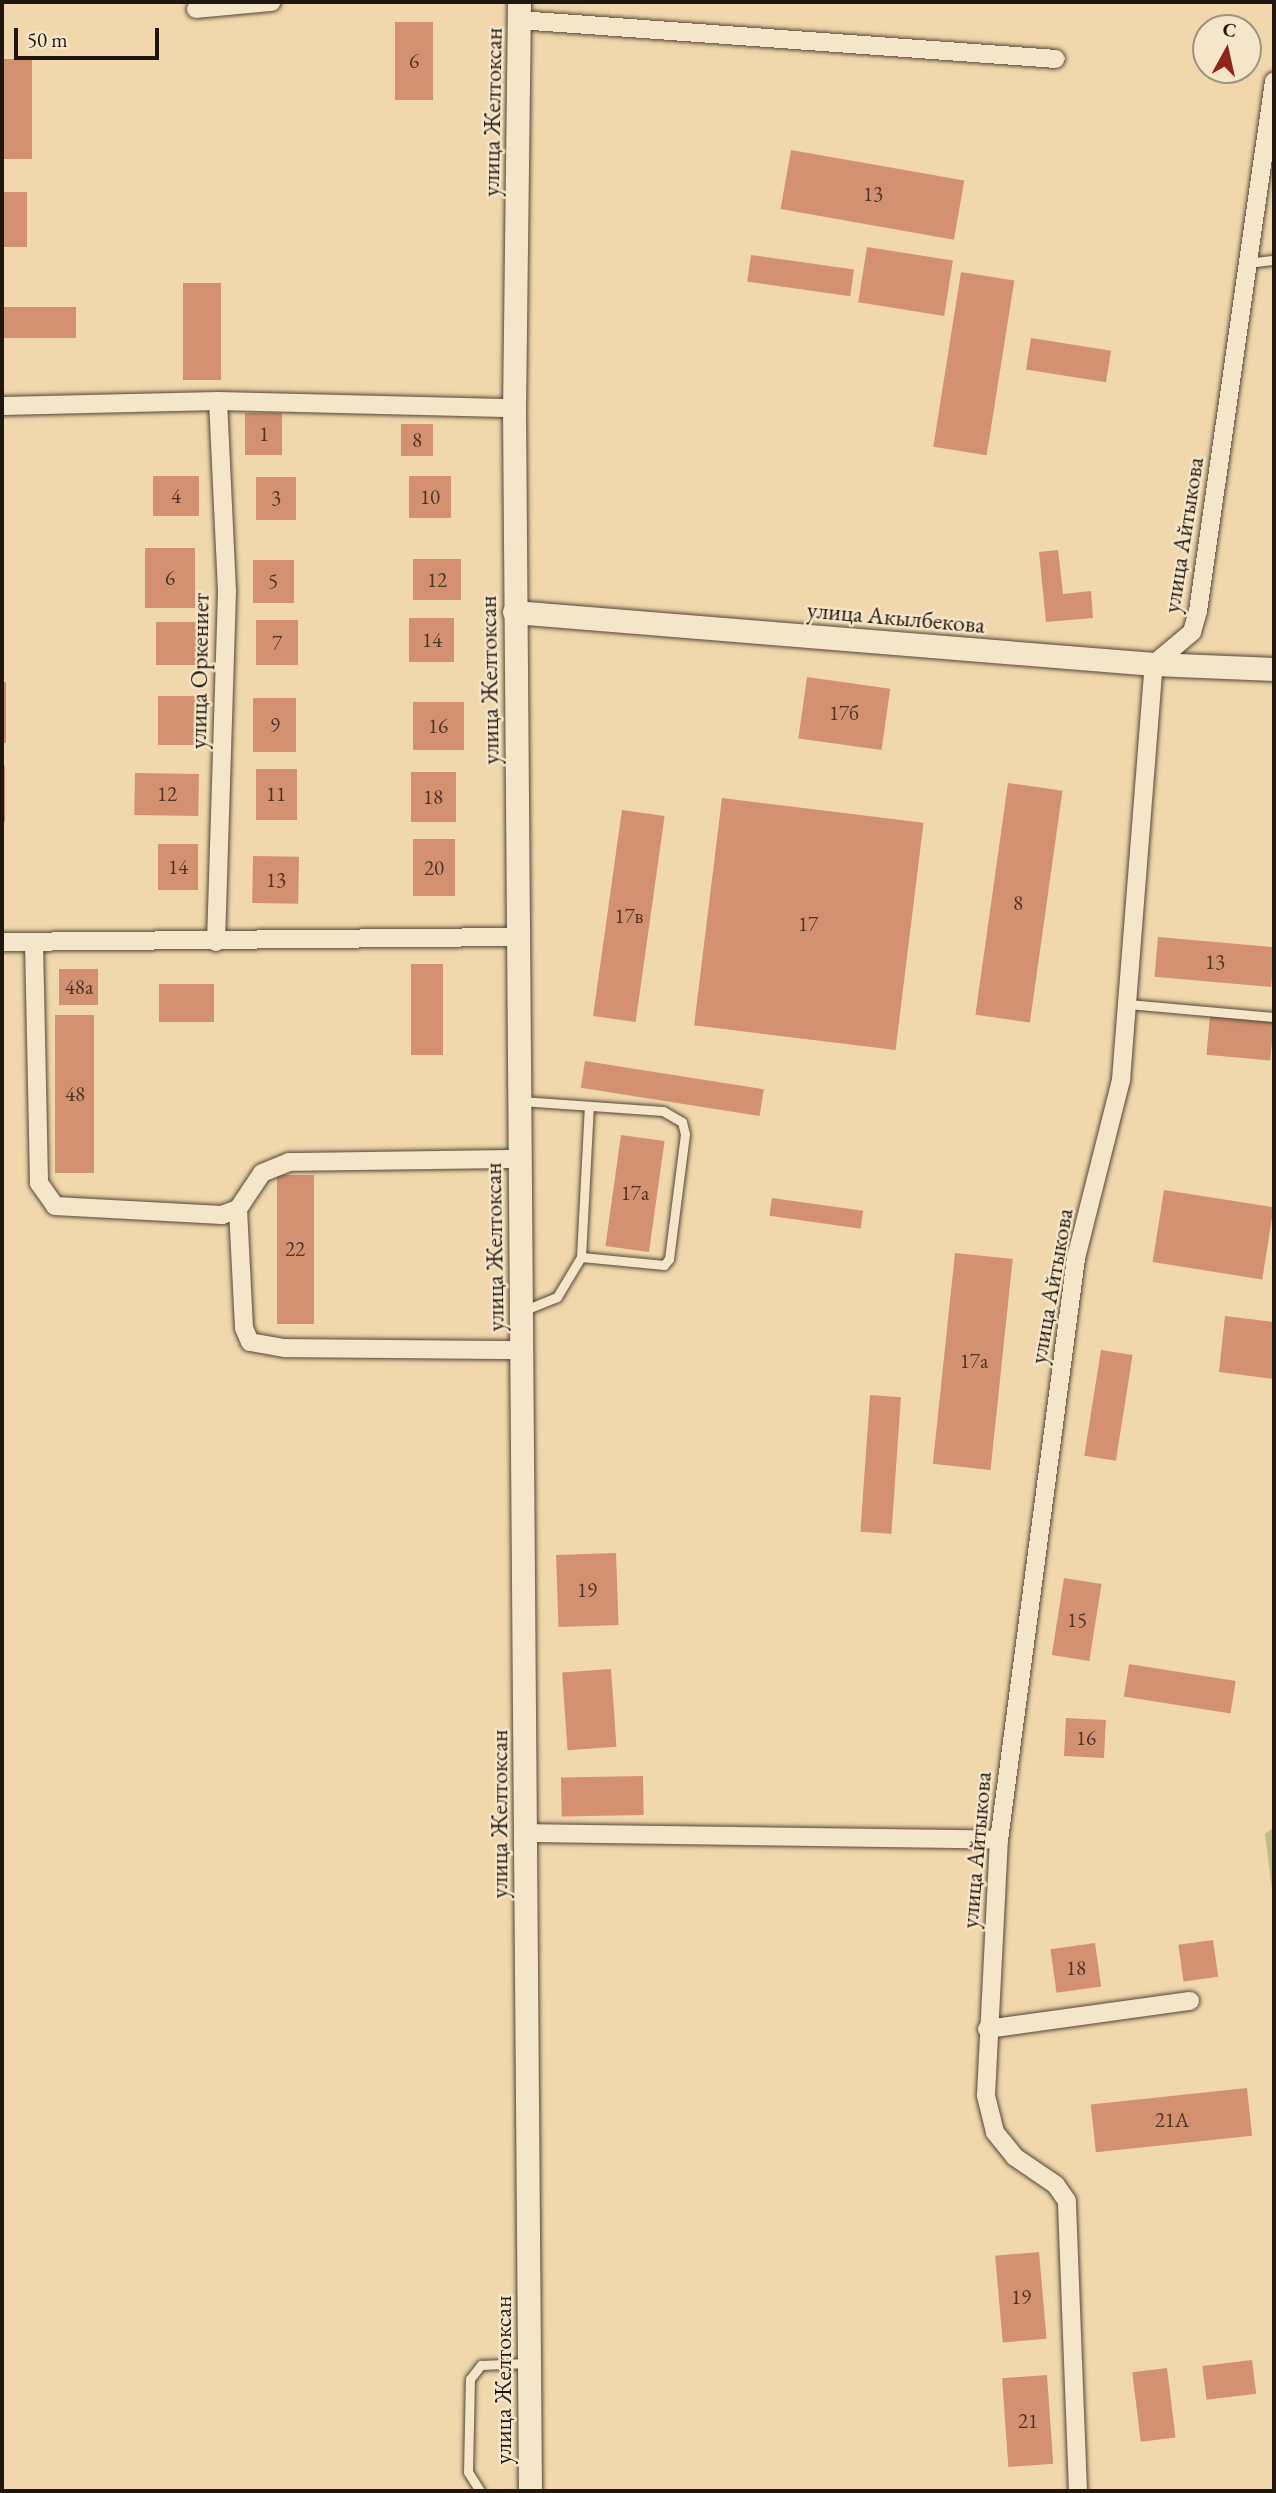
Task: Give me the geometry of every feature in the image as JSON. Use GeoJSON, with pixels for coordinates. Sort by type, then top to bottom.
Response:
{"type":"FeatureCollection","features":[{"type":"Feature","properties":{"kind":"street"},"geometry":{"type":"LineString","coordinates":[[196,9],[272,2]]}},
{"type":"Feature","properties":{"kind":"street"},"geometry":{"type":"LineString","coordinates":[[519,11],[1056,59]]}},
{"type":"Feature","properties":{"kind":"street","name":"улица Желтоксан"},"geometry":{"type":"LineString","coordinates":[[519,11],[513,408],[519,1101],[517,1160],[522,1312],[530,2491]]}},
{"type":"Feature","properties":{"kind":"street","name":"улица Айтыкова"},"geometry":{"type":"LineString","coordinates":[[1078,2491],[1067,2202],[1056,2185],[1015,2157],[995,2132],[986,2095],[987,2029],[999,1840],[1076,1258],[1121,1080],[1154,664],[1192,632],[1198,611],[1274,81]]}},
{"type":"Feature","properties":{"kind":"street"},"geometry":{"type":"LineString","coordinates":[[2,406],[218,401],[513,408]]}},
{"type":"Feature","properties":{"kind":"street","name":"улица Оркениет"},"geometry":{"type":"LineString","coordinates":[[216,942],[227,591],[218,401]]}},
{"type":"Feature","properties":{"kind":"street","name":"улица Акылбекова"},"geometry":{"type":"LineString","coordinates":[[514,612],[1154,664],[1274,669]]}},
{"type":"Feature","properties":{"kind":"street"},"geometry":{"type":"LineString","coordinates":[[2,942],[518,937]]}},
{"type":"Feature","properties":{"kind":"street"},"geometry":{"type":"LineString","coordinates":[[34,942],[39,1183],[45,1197],[55,1206],[209,1215],[238,1209]]}},
{"type":"Feature","properties":{"kind":"street"},"geometry":{"type":"LineString","coordinates":[[517,1160],[289,1162],[262,1173],[238,1209],[244,1328],[250,1342],[285,1348],[522,1350]]}},
{"type":"Feature","properties":{"kind":"street"},"geometry":{"type":"LineString","coordinates":[[525,1833],[999,1840]]}},
{"type":"Feature","properties":{"kind":"street"},"geometry":{"type":"LineString","coordinates":[[987,2029],[1190,2001]]}},
{"type":"Feature","properties":{"kind":"lane"},"geometry":{"type":"LineString","coordinates":[[1248,263],[1274,260]]}},
{"type":"Feature","properties":{"kind":"lane"},"geometry":{"type":"LineString","coordinates":[[1127,1004],[1274,1017]]}},
{"type":"Feature","properties":{"kind":"lane"},"geometry":{"type":"LineString","coordinates":[[519,1101],[674,1114],[685,1134],[669,1259],[664,1265],[581,1257]]}},
{"type":"Feature","properties":{"kind":"lane"},"geometry":{"type":"LineString","coordinates":[[522,1312],[556,1297],[581,1257],[589,1106]]}},
{"type":"Feature","properties":{"kind":"lane"},"geometry":{"type":"LineString","coordinates":[[480,2491],[468,2472],[470,2379],[481,2365],[491,2362],[530,2363]]}},
{"type":"Feature","properties":{"kind":"shaded area"},"geometry":{"type":"Polygon","coordinates":[[[1274,1827],[1274,1906],[1265,1834],[1274,1827]]]}},
{"type":"Feature","properties":{"kind":"building"},"geometry":{"type":"Polygon","coordinates":[[[395,22],[433,22],[433,100],[395,100],[395,22]]]}},
{"type":"Feature","properties":{"kind":"building"},"geometry":{"type":"Polygon","coordinates":[[[2,59],[32,59],[32,159],[2,159],[2,59]]]}},
{"type":"Feature","properties":{"kind":"building"},"geometry":{"type":"Polygon","coordinates":[[[791,150],[964,181],[954,240],[781,209],[791,150]]]}},
{"type":"Feature","properties":{"kind":"building"},"geometry":{"type":"Polygon","coordinates":[[[2,192],[27,192],[27,247],[2,247],[2,192]]]}},
{"type":"Feature","properties":{"kind":"building"},"geometry":{"type":"Polygon","coordinates":[[[867,247],[953,261],[944,316],[858,302],[867,247]]]}},
{"type":"Feature","properties":{"kind":"building"},"geometry":{"type":"Polygon","coordinates":[[[751,255],[854,269],[850,296],[747,282],[751,255]]]}},
{"type":"Feature","properties":{"kind":"building"},"geometry":{"type":"Polygon","coordinates":[[[961,272],[1014,280],[987,455],[933,447],[961,272]]]}},
{"type":"Feature","properties":{"kind":"building"},"geometry":{"type":"Polygon","coordinates":[[[183,283],[221,283],[221,380],[183,380],[183,283]]]}},
{"type":"Feature","properties":{"kind":"building"},"geometry":{"type":"Polygon","coordinates":[[[2,307],[76,307],[76,338],[2,338],[2,307]]]}},
{"type":"Feature","properties":{"kind":"building"},"geometry":{"type":"Polygon","coordinates":[[[1031,338],[1111,351],[1106,382],[1026,370],[1031,338]]]}},
{"type":"Feature","properties":{"kind":"building"},"geometry":{"type":"Polygon","coordinates":[[[245,413],[282,413],[282,455],[245,455],[245,413]]]}},
{"type":"Feature","properties":{"kind":"building"},"geometry":{"type":"Polygon","coordinates":[[[401,424],[433,424],[433,456],[401,456],[401,424]]]}},
{"type":"Feature","properties":{"kind":"building"},"geometry":{"type":"Polygon","coordinates":[[[153,476],[199,476],[199,516],[153,516],[153,476]]]}},
{"type":"Feature","properties":{"kind":"building"},"geometry":{"type":"Polygon","coordinates":[[[409,476],[451,476],[451,518],[409,518],[409,476]]]}},
{"type":"Feature","properties":{"kind":"building"},"geometry":{"type":"Polygon","coordinates":[[[256,477],[296,477],[296,520],[256,520],[256,477]]]}},
{"type":"Feature","properties":{"kind":"building"},"geometry":{"type":"Polygon","coordinates":[[[145,548],[195,548],[195,608],[145,608],[145,548]]]}},
{"type":"Feature","properties":{"kind":"building"},"geometry":{"type":"Polygon","coordinates":[[[1058,550],[1063,594],[1091,591],[1093,618],[1046,622],[1039,552],[1058,550]]]}},
{"type":"Feature","properties":{"kind":"building"},"geometry":{"type":"Polygon","coordinates":[[[413,559],[461,559],[461,600],[413,600],[413,559]]]}},
{"type":"Feature","properties":{"kind":"building"},"geometry":{"type":"Polygon","coordinates":[[[253,560],[294,560],[294,603],[253,603],[253,560]]]}},
{"type":"Feature","properties":{"kind":"building"},"geometry":{"type":"Polygon","coordinates":[[[409,618],[454,618],[454,662],[409,662],[409,618]]]}},
{"type":"Feature","properties":{"kind":"building"},"geometry":{"type":"Polygon","coordinates":[[[256,620],[298,620],[298,665],[256,665],[256,620]]]}},
{"type":"Feature","properties":{"kind":"building"},"geometry":{"type":"Polygon","coordinates":[[[156,622],[199,622],[199,665],[156,665],[156,622]]]}},
{"type":"Feature","properties":{"kind":"building"},"geometry":{"type":"Polygon","coordinates":[[[807,677],[890,689],[882,750],[798,738],[807,677]]]}},
{"type":"Feature","properties":{"kind":"building"},"geometry":{"type":"Polygon","coordinates":[[[2,682],[6,682],[6,743],[2,743],[2,682]]]}},
{"type":"Feature","properties":{"kind":"building"},"geometry":{"type":"Polygon","coordinates":[[[158,696],[197,696],[197,745],[158,745],[158,696]]]}},
{"type":"Feature","properties":{"kind":"building"},"geometry":{"type":"Polygon","coordinates":[[[253,698],[296,698],[296,752],[253,752],[253,698]]]}},
{"type":"Feature","properties":{"kind":"building"},"geometry":{"type":"Polygon","coordinates":[[[413,702],[464,702],[464,750],[413,750],[413,702]]]}},
{"type":"Feature","properties":{"kind":"building"},"geometry":{"type":"Polygon","coordinates":[[[2,766],[5,766],[5,822],[2,822],[2,766]]]}},
{"type":"Feature","properties":{"kind":"building"},"geometry":{"type":"Polygon","coordinates":[[[256,769],[297,769],[297,820],[256,820],[256,769]]]}},
{"type":"Feature","properties":{"kind":"building"},"geometry":{"type":"Polygon","coordinates":[[[411,772],[456,772],[456,822],[411,822],[411,772]]]}},
{"type":"Feature","properties":{"kind":"building"},"geometry":{"type":"Polygon","coordinates":[[[135,773],[199,774],[198,816],[134,815],[135,773]]]}},
{"type":"Feature","properties":{"kind":"building"},"geometry":{"type":"Polygon","coordinates":[[[1008,783],[1062,791],[1030,1022],[975,1015],[1008,783]]]}},
{"type":"Feature","properties":{"kind":"building"},"geometry":{"type":"Polygon","coordinates":[[[722,798],[923,823],[896,1050],[694,1025],[722,798]]]}},
{"type":"Feature","properties":{"kind":"building"},"geometry":{"type":"Polygon","coordinates":[[[622,810],[665,816],[636,1022],[593,1016],[622,810]]]}},
{"type":"Feature","properties":{"kind":"building"},"geometry":{"type":"Polygon","coordinates":[[[413,839],[455,839],[455,896],[413,896],[413,839]]]}},
{"type":"Feature","properties":{"kind":"building"},"geometry":{"type":"Polygon","coordinates":[[[158,844],[198,844],[198,890],[158,890],[158,844]]]}},
{"type":"Feature","properties":{"kind":"building"},"geometry":{"type":"Polygon","coordinates":[[[2,846],[4,846],[2,895],[2,846]]]}},
{"type":"Feature","properties":{"kind":"building"},"geometry":{"type":"Polygon","coordinates":[[[253,856],[299,857],[298,904],[252,903],[253,856]]]}},
{"type":"Feature","properties":{"kind":"building"},"geometry":{"type":"Polygon","coordinates":[[[1158,937],[1274,947],[1271,987],[1155,977],[1158,937]]]}},
{"type":"Feature","properties":{"kind":"building"},"geometry":{"type":"Polygon","coordinates":[[[411,964],[443,964],[443,1055],[411,1055],[411,964]]]}},
{"type":"Feature","properties":{"kind":"building"},"geometry":{"type":"Polygon","coordinates":[[[59,969],[98,969],[98,1005],[59,1005],[59,969]]]}},
{"type":"Feature","properties":{"kind":"building"},"geometry":{"type":"Polygon","coordinates":[[[159,984],[214,984],[214,1022],[159,1022],[159,984]]]}},
{"type":"Feature","properties":{"kind":"building"},"geometry":{"type":"Polygon","coordinates":[[[55,1015],[94,1015],[94,1173],[55,1173],[55,1015]]]}},
{"type":"Feature","properties":{"kind":"building"},"geometry":{"type":"Polygon","coordinates":[[[1210,1015],[1274,1021],[1270,1060],[1207,1055],[1210,1015]]]}},
{"type":"Feature","properties":{"kind":"building"},"geometry":{"type":"Polygon","coordinates":[[[585,1061],[764,1089],[760,1116],[581,1088],[585,1061]]]}},
{"type":"Feature","properties":{"kind":"building"},"geometry":{"type":"Polygon","coordinates":[[[621,1135],[665,1141],[649,1252],[605,1246],[621,1135]]]}},
{"type":"Feature","properties":{"kind":"building"},"geometry":{"type":"Polygon","coordinates":[[[277,1175],[314,1175],[314,1324],[277,1324],[277,1175]]]}},
{"type":"Feature","properties":{"kind":"building"},"geometry":{"type":"Polygon","coordinates":[[[1164,1190],[1274,1207],[1262,1279],[1153,1262],[1164,1190]]]}},
{"type":"Feature","properties":{"kind":"building"},"geometry":{"type":"Polygon","coordinates":[[[772,1198],[863,1211],[861,1229],[769,1216],[772,1198]]]}},
{"type":"Feature","properties":{"kind":"building"},"geometry":{"type":"Polygon","coordinates":[[[955,1253],[1013,1259],[991,1470],[933,1464],[955,1253]]]}},
{"type":"Feature","properties":{"kind":"building"},"geometry":{"type":"Polygon","coordinates":[[[1225,1316],[1274,1322],[1274,1379],[1219,1372],[1225,1316]]]}},
{"type":"Feature","properties":{"kind":"building"},"geometry":{"type":"Polygon","coordinates":[[[1101,1350],[1133,1355],[1116,1461],[1084,1456],[1101,1350]]]}},
{"type":"Feature","properties":{"kind":"building"},"geometry":{"type":"Polygon","coordinates":[[[870,1395],[901,1397],[891,1534],[860,1532],[870,1395]]]}},
{"type":"Feature","properties":{"kind":"building"},"geometry":{"type":"Polygon","coordinates":[[[616,1553],[619,1625],[559,1627],[556,1555],[616,1553]]]}},
{"type":"Feature","properties":{"kind":"building"},"geometry":{"type":"Polygon","coordinates":[[[1064,1578],[1102,1584],[1089,1661],[1052,1655],[1064,1578]]]}},
{"type":"Feature","properties":{"kind":"building"},"geometry":{"type":"Polygon","coordinates":[[[1129,1664],[1236,1681],[1231,1713],[1124,1697],[1129,1664]]]}},
{"type":"Feature","properties":{"kind":"building"},"geometry":{"type":"Polygon","coordinates":[[[611,1669],[616,1747],[568,1750],[562,1672],[611,1669]]]}},
{"type":"Feature","properties":{"kind":"building"},"geometry":{"type":"Polygon","coordinates":[[[1066,1718],[1106,1720],[1104,1758],[1064,1756],[1066,1718]]]}},
{"type":"Feature","properties":{"kind":"building"},"geometry":{"type":"Polygon","coordinates":[[[643,1776],[644,1815],[562,1816],[561,1777],[643,1776]]]}},
{"type":"Feature","properties":{"kind":"building"},"geometry":{"type":"Polygon","coordinates":[[[1213,1940],[1218,1977],[1183,1982],[1178,1945],[1213,1940]]]}},
{"type":"Feature","properties":{"kind":"building"},"geometry":{"type":"Polygon","coordinates":[[[1095,1943],[1101,1987],[1057,1993],[1050,1949],[1095,1943]]]}},
{"type":"Feature","properties":{"kind":"building"},"geometry":{"type":"Polygon","coordinates":[[[1247,2088],[1252,2136],[1096,2152],[1091,2104],[1247,2088]]]}},
{"type":"Feature","properties":{"kind":"building"},"geometry":{"type":"Polygon","coordinates":[[[1039,2252],[1047,2339],[1003,2343],[995,2256],[1039,2252]]]}},
{"type":"Feature","properties":{"kind":"building"},"geometry":{"type":"Polygon","coordinates":[[[1252,2360],[1256,2394],[1207,2400],[1202,2366],[1252,2360]]]}},
{"type":"Feature","properties":{"kind":"building"},"geometry":{"type":"Polygon","coordinates":[[[1167,2368],[1176,2437],[1141,2442],[1132,2372],[1167,2368]]]}},
{"type":"Feature","properties":{"kind":"building"},"geometry":{"type":"Polygon","coordinates":[[[1047,2375],[1053,2464],[1008,2467],[1002,2378],[1047,2375]]]}}]}
